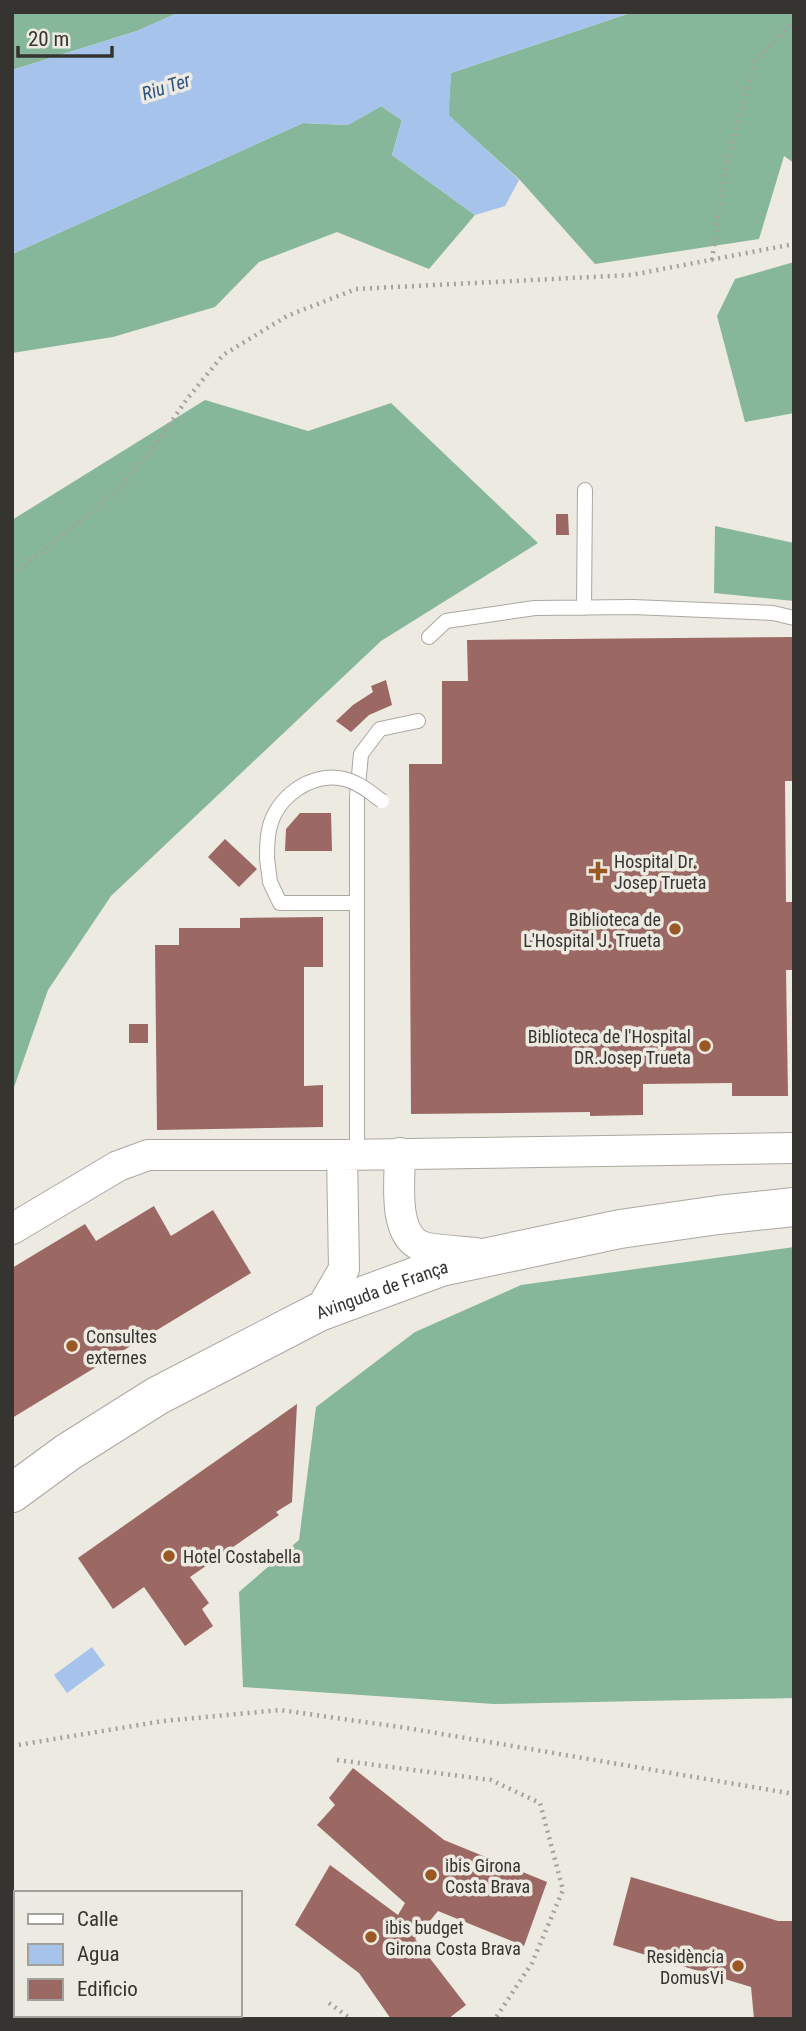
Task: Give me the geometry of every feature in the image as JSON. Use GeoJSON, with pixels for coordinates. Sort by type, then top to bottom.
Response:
{"type":"FeatureCollection","features":[{"type":"Feature","properties":{"kind":"main road","name":"Avinguda de França"},"geometry":{"type":"LineString","coordinates":[[12,1493],[68,1452],[157,1396],[320,1312],[441,1268],[494,1255],[620,1228],[794,1208]]}},
{"type":"Feature","properties":{"kind":"street"},"geometry":{"type":"LineString","coordinates":[[12,1229],[118,1166],[148,1155],[794,1148]]}},
{"type":"Feature","properties":{"kind":"street"},"geometry":{"type":"LineString","coordinates":[[400,1153],[401,1222],[408,1236],[421,1246],[494,1255]]}},
{"type":"Feature","properties":{"kind":"street"},"geometry":{"type":"LineString","coordinates":[[320,1312],[344,1269],[349,1154]]}},
{"type":"Feature","properties":{"kind":"lane"},"geometry":{"type":"LineString","coordinates":[[584,608],[585,491]]}},
{"type":"Feature","properties":{"kind":"lane"},"geometry":{"type":"LineString","coordinates":[[429,637],[446,621],[535,608],[633,607],[773,613],[794,618]]}},
{"type":"Feature","properties":{"kind":"lane"},"geometry":{"type":"LineString","coordinates":[[349,1154],[357,903],[357,797],[361,754],[380,729],[418,721]]}},
{"type":"Feature","properties":{"kind":"lane"},"geometry":{"type":"LineString","coordinates":[[357,903],[280,903],[270,882],[267,858],[269,828],[282,802],[299,786],[323,780],[343,778],[365,788],[382,801]]}},
{"type":"Feature","properties":{"kind":"path"},"geometry":{"type":"LineString","coordinates":[[712,260],[725,169],[755,61],[794,21]]}},
{"type":"Feature","properties":{"kind":"path"},"geometry":{"type":"LineString","coordinates":[[12,573],[73,528],[118,490],[223,355],[287,316],[356,289],[631,275],[794,244]]}},
{"type":"Feature","properties":{"kind":"path"},"geometry":{"type":"LineString","coordinates":[[12,1746],[163,1721],[280,1710],[407,1728],[794,1794]]}},
{"type":"Feature","properties":{"kind":"path"},"geometry":{"type":"LineString","coordinates":[[337,1760],[491,1780],[540,1804],[564,1890],[532,1963],[495,2019]]}},
{"type":"Feature","properties":{"kind":"path"},"geometry":{"type":"LineString","coordinates":[[329,2003],[351,2019]]}},
{"type":"Feature","properties":{"kind":"green space"},"geometry":{"type":"Polygon","coordinates":[[[12,12],[180,12],[137,31],[12,70],[12,12]]]}},
{"type":"Feature","properties":{"kind":"green space"},"geometry":{"type":"Polygon","coordinates":[[[633,12],[794,12],[794,163],[784,156],[759,239],[595,264],[520,180],[448,115],[451,73],[633,12]]]}},
{"type":"Feature","properties":{"kind":"green space"},"geometry":{"type":"Polygon","coordinates":[[[381,106],[402,120],[392,155],[475,215],[429,269],[337,232],[259,262],[215,307],[113,337],[12,353],[12,254],[303,123],[348,125],[381,106]]]}},
{"type":"Feature","properties":{"kind":"green space"},"geometry":{"type":"Polygon","coordinates":[[[794,262],[794,413],[745,422],[717,316],[735,279],[794,262]]]}},
{"type":"Feature","properties":{"kind":"green space"},"geometry":{"type":"Polygon","coordinates":[[[205,400],[308,431],[391,403],[538,543],[381,641],[111,896],[48,990],[12,1093],[12,520],[205,400]]]}},
{"type":"Feature","properties":{"kind":"green space"},"geometry":{"type":"Polygon","coordinates":[[[715,526],[794,543],[794,601],[714,593],[715,526]]]}},
{"type":"Feature","properties":{"kind":"green space"},"geometry":{"type":"Polygon","coordinates":[[[794,1247],[794,1698],[494,1704],[243,1687],[239,1592],[299,1540],[316,1407],[415,1332],[521,1285],[794,1247]]]}},
{"type":"Feature","properties":{"kind":"water","name":"Riu Ter"},"geometry":{"type":"Polygon","coordinates":[[[180,12],[633,12],[451,73],[449,115],[519,180],[505,206],[475,215],[392,155],[402,120],[381,106],[348,125],[303,123],[12,254],[12,70],[137,31],[180,12]]]}},
{"type":"Feature","properties":{"kind":"water"},"geometry":{"type":"Polygon","coordinates":[[[92,1647],[105,1665],[67,1693],[54,1675],[92,1647]]]}},
{"type":"Feature","properties":{"kind":"building"},"geometry":{"type":"Polygon","coordinates":[[[556,514],[568,514],[569,535],[556,535],[556,514]]]}},
{"type":"Feature","properties":{"kind":"building","name":"Hospital Dr. Josep Trueta"},"geometry":{"type":"Polygon","coordinates":[[[794,637],[794,781],[785,781],[786,902],[794,902],[794,970],[786,970],[788,1096],[732,1096],[732,1083],[643,1084],[643,1115],[590,1116],[590,1112],[411,1114],[409,764],[442,764],[442,681],[468,681],[467,640],[794,637]]]}},
{"type":"Feature","properties":{"kind":"building"},"geometry":{"type":"Polygon","coordinates":[[[386,680],[392,705],[369,715],[351,732],[336,721],[353,705],[373,692],[371,686],[386,680]]]}},
{"type":"Feature","properties":{"kind":"building"},"geometry":{"type":"Polygon","coordinates":[[[300,813],[331,813],[332,851],[285,851],[286,829],[300,813]]]}},
{"type":"Feature","properties":{"kind":"building"},"geometry":{"type":"Polygon","coordinates":[[[225,839],[257,869],[239,887],[208,857],[225,839]]]}},
{"type":"Feature","properties":{"kind":"building"},"geometry":{"type":"Polygon","coordinates":[[[323,917],[323,967],[304,967],[304,1086],[323,1085],[323,1127],[157,1130],[155,945],[179,945],[179,928],[240,928],[240,918],[323,917]]]}},
{"type":"Feature","properties":{"kind":"building"},"geometry":{"type":"Polygon","coordinates":[[[129,1024],[148,1024],[148,1043],[129,1043],[129,1024]]]}},
{"type":"Feature","properties":{"kind":"building","name":"Consultes externes"},"geometry":{"type":"Polygon","coordinates":[[[154,1206],[171,1236],[213,1210],[251,1273],[12,1418],[12,1268],[85,1224],[96,1241],[154,1206]]]}},
{"type":"Feature","properties":{"kind":"building"},"geometry":{"type":"Polygon","coordinates":[[[297,1404],[292,1502],[276,1512],[279,1515],[190,1577],[209,1603],[202,1609],[213,1626],[185,1646],[144,1587],[113,1609],[78,1558],[297,1404]]]}},
{"type":"Feature","properties":{"kind":"building"},"geometry":{"type":"Polygon","coordinates":[[[353,1768],[444,1840],[547,1882],[524,1946],[438,1911],[415,1939],[466,2005],[448,2019],[391,2019],[359,1973],[295,1925],[330,1865],[398,1915],[405,1903],[317,1825],[335,1805],[329,1798],[353,1768]]]}},
{"type":"Feature","properties":{"kind":"building","name":"Residència DomusVi"},"geometry":{"type":"Polygon","coordinates":[[[631,1877],[778,1921],[794,1921],[794,2019],[754,2019],[751,1987],[613,1945],[631,1877]]]}},
{"type":"Feature","properties":{"kind":"place","name":"Hospital Dr. Josep Trueta"},"geometry":{"type":"Point","coordinates":[598,871]}},
{"type":"Feature","properties":{"kind":"place","name":"Biblioteca de L'Hospital J. Trueta"},"geometry":{"type":"Point","coordinates":[675,929]}},
{"type":"Feature","properties":{"kind":"place","name":"Biblioteca de l'Hospital DR.Josep Trueta"},"geometry":{"type":"Point","coordinates":[705,1046]}},
{"type":"Feature","properties":{"kind":"place","name":"Consultes externes"},"geometry":{"type":"Point","coordinates":[72,1346]}},
{"type":"Feature","properties":{"kind":"place","name":"Hotel Costabella"},"geometry":{"type":"Point","coordinates":[169,1556]}},
{"type":"Feature","properties":{"kind":"place","name":"ibis Girona Costa Brava"},"geometry":{"type":"Point","coordinates":[431,1875]}},
{"type":"Feature","properties":{"kind":"place","name":"ibis budget Girona Costa Brava"},"geometry":{"type":"Point","coordinates":[371,1937]}},
{"type":"Feature","properties":{"kind":"place","name":"Residència DomusVi"},"geometry":{"type":"Point","coordinates":[738,1966]}}]}
